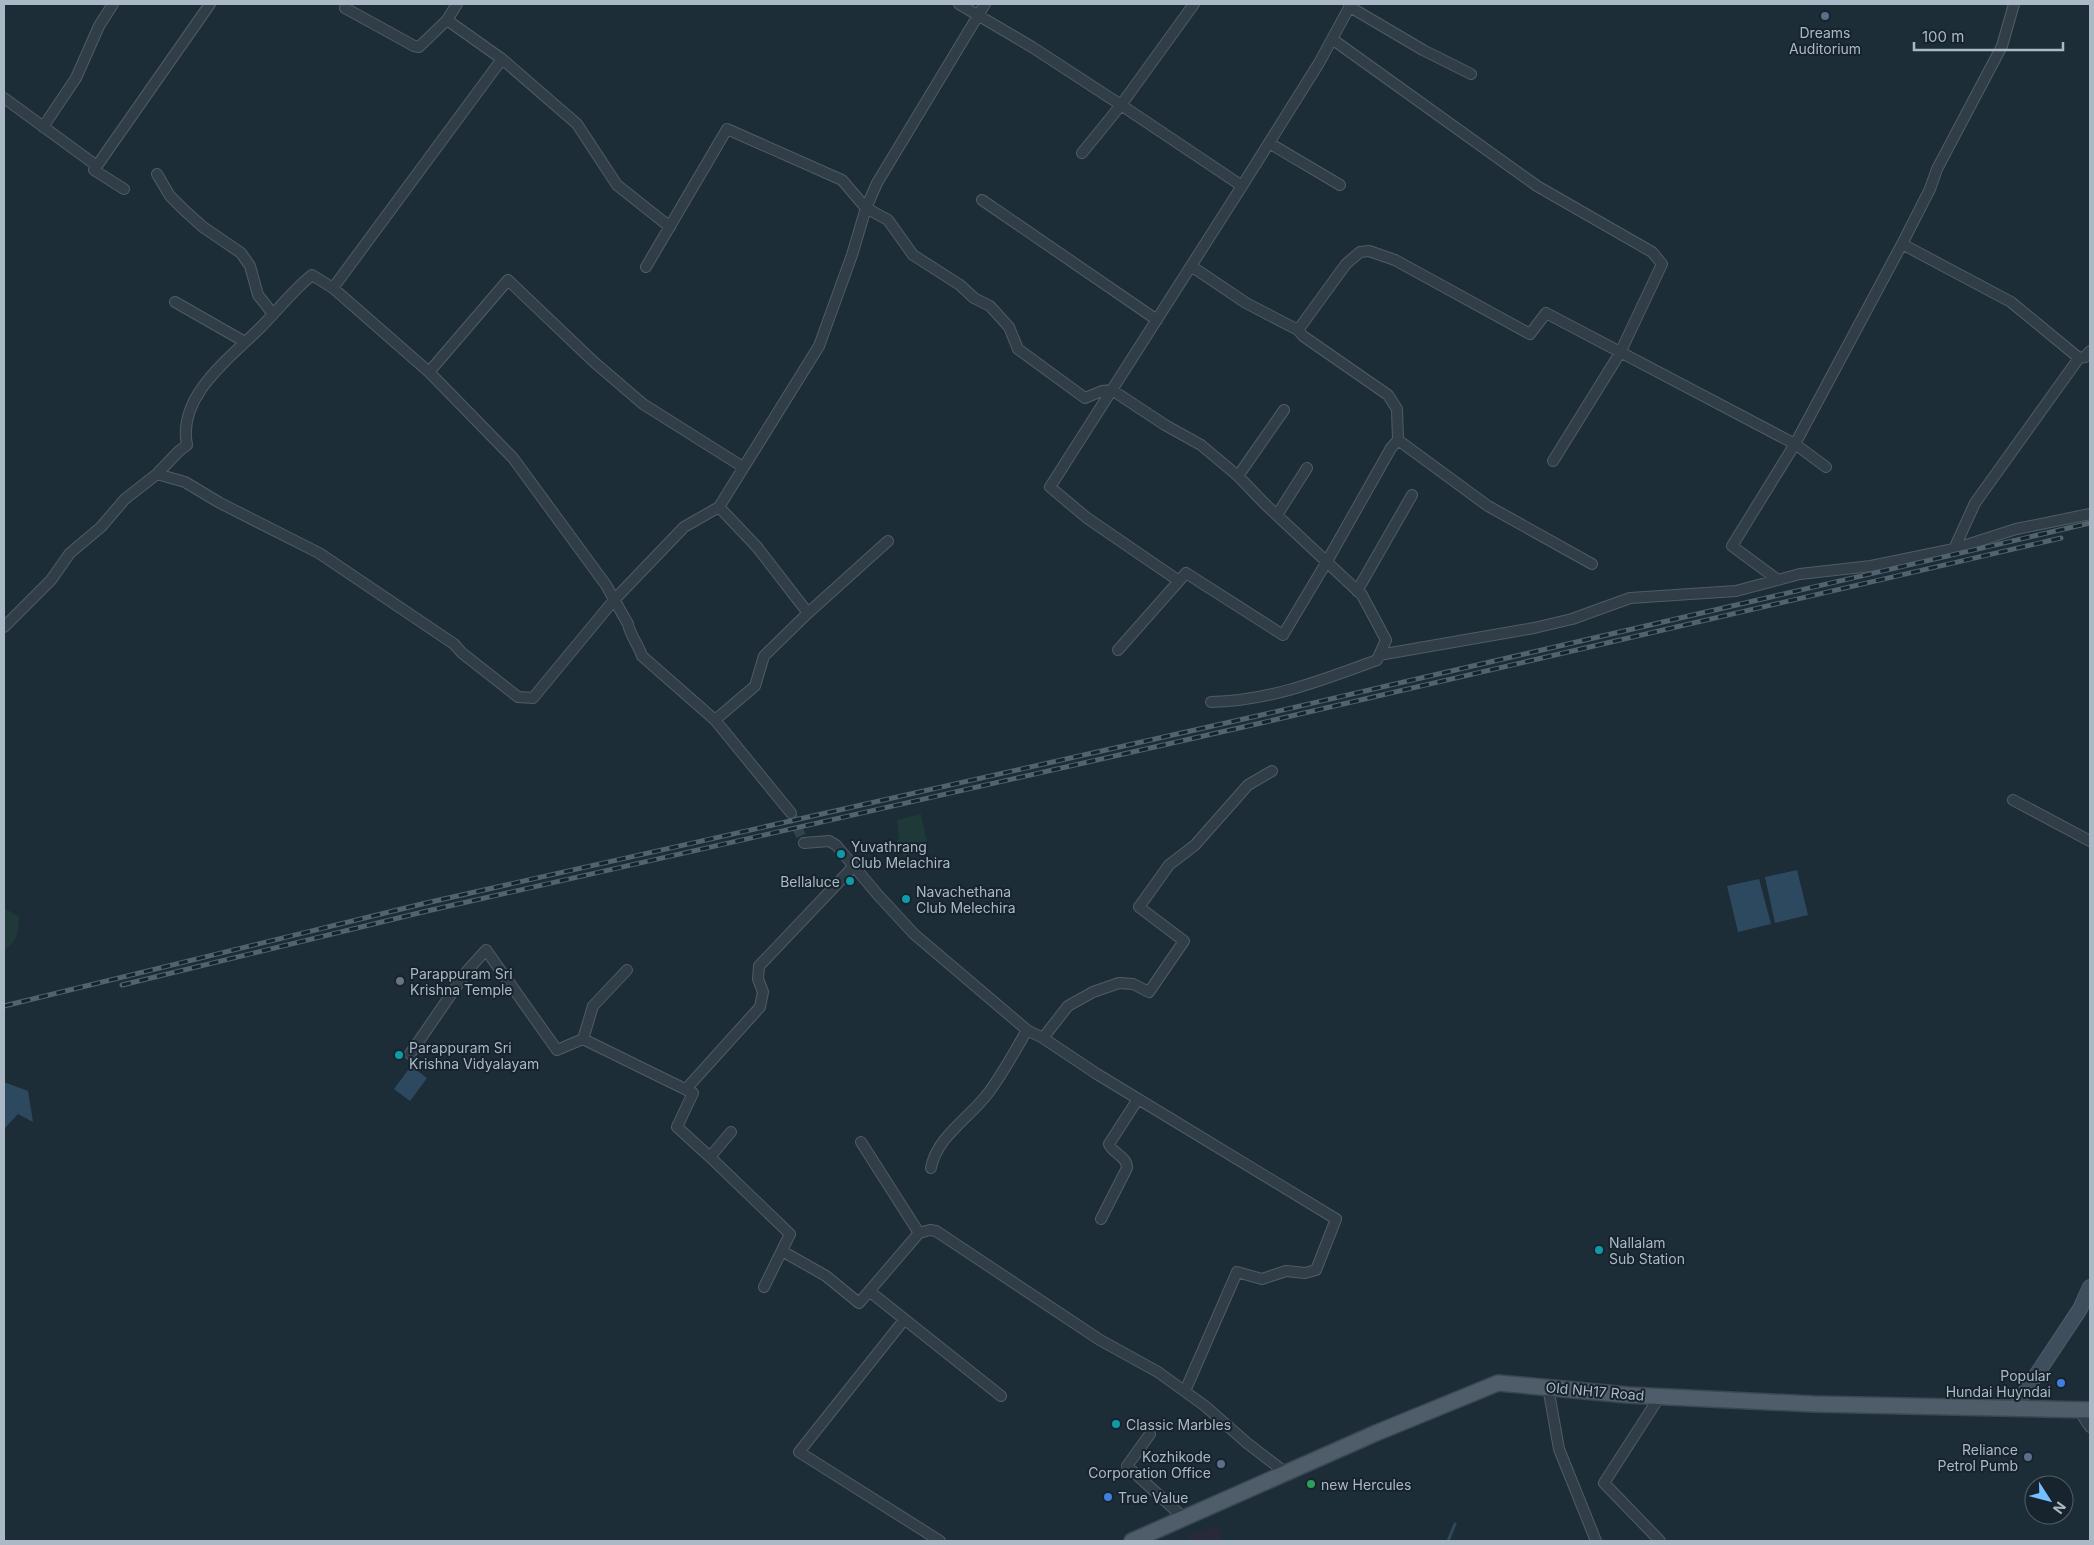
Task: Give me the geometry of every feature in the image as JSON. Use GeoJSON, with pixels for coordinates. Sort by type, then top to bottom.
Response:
{"type":"FeatureCollection","features":[{"type":"Feature","properties":{"kind":"main road","name":"Old NH17 Road"},"geometry":{"type":"LineString","coordinates":[[1132,1541],[1498,1383],[1628,1395],[1813,1404],[2085,1410]]}},
{"type":"Feature","properties":{"kind":"street"},"geometry":{"type":"LineString","coordinates":[[43,127],[76,78],[99,26],[113,4]]}},
{"type":"Feature","properties":{"kind":"street"},"geometry":{"type":"LineString","coordinates":[[124,189],[94,170],[210,4]]}},
{"type":"Feature","properties":{"kind":"street"},"geometry":{"type":"LineString","coordinates":[[345,8],[419,47],[447,20],[457,4]]}},
{"type":"Feature","properties":{"kind":"street"},"geometry":{"type":"LineString","coordinates":[[960,4],[1032,47],[1242,186]]}},
{"type":"Feature","properties":{"kind":"street"},"geometry":{"type":"LineString","coordinates":[[156,474],[185,482],[220,503],[319,553],[454,644],[462,654],[518,697],[533,698],[614,600],[684,527],[719,507],[819,346],[852,255],[866,208],[877,183],[985,4]]}},
{"type":"Feature","properties":{"kind":"street"},"geometry":{"type":"LineString","coordinates":[[1082,152],[1120,105],[1194,4]]}},
{"type":"Feature","properties":{"kind":"street"},"geometry":{"type":"LineString","coordinates":[[1778,580],[1732,546],[1795,444],[1902,244],[1930,189],[1937,169],[2002,46],[2014,4]]}},
{"type":"Feature","properties":{"kind":"street"},"geometry":{"type":"LineString","coordinates":[[1179,581],[1087,518],[1050,487],[1269,143],[1350,6],[1423,50],[1471,74]]}},
{"type":"Feature","properties":{"kind":"street"},"geometry":{"type":"LineString","coordinates":[[447,20],[502,59],[577,124],[617,185],[670,227]]}},
{"type":"Feature","properties":{"kind":"street"},"geometry":{"type":"LineString","coordinates":[[1332,39],[1536,186],[1652,252],[1662,264],[1620,353],[1553,461]]}},
{"type":"Feature","properties":{"kind":"street"},"geometry":{"type":"LineString","coordinates":[[333,288],[502,59]]}},
{"type":"Feature","properties":{"kind":"street"},"geometry":{"type":"LineString","coordinates":[[4,98],[97,166]]}},
{"type":"Feature","properties":{"kind":"street"},"geometry":{"type":"LineString","coordinates":[[646,268],[727,129],[842,180],[866,208],[888,220],[913,255],[960,285],[974,298],[990,306],[1009,327],[1018,349],[1069,388],[1085,398],[1102,391],[1112,390],[1165,425],[1201,445],[1238,476],[1276,515],[1357,591],[1370,609],[1386,640],[1377,660],[1275,695],[1249,700],[1211,702]]}},
{"type":"Feature","properties":{"kind":"street"},"geometry":{"type":"LineString","coordinates":[[1269,143],[1340,184]]}},
{"type":"Feature","properties":{"kind":"street"},"geometry":{"type":"LineString","coordinates":[[157,174],[170,196],[203,227],[241,253],[250,266],[258,295],[273,314]]}},
{"type":"Feature","properties":{"kind":"street"},"geometry":{"type":"LineString","coordinates":[[982,200],[1157,320]]}},
{"type":"Feature","properties":{"kind":"street"},"geometry":{"type":"LineString","coordinates":[[1902,244],[2011,302],[2079,358]]}},
{"type":"Feature","properties":{"kind":"street"},"geometry":{"type":"LineString","coordinates":[[1298,330],[1346,264],[1360,252],[1369,251],[1395,260],[1530,334],[1546,313],[1795,444],[1826,467]]}},
{"type":"Feature","properties":{"kind":"street"},"geometry":{"type":"LineString","coordinates":[[1118,650],[1186,574],[1282,635],[1326,563],[1391,448],[1398,440],[1398,409],[1388,395],[1303,336],[1298,330],[1246,303],[1192,266]]}},
{"type":"Feature","properties":{"kind":"street"},"geometry":{"type":"LineString","coordinates":[[4,627],[51,580],[70,553],[101,527],[126,499],[187,445],[185,435],[188,415],[196,397],[219,367],[273,314],[298,286],[312,275],[333,288],[429,372],[513,458],[606,585],[628,624],[629,631],[637,641],[642,656],[715,720],[790,813]]}},
{"type":"Feature","properties":{"kind":"street"},"geometry":{"type":"LineString","coordinates":[[429,372],[508,280],[594,362],[643,404],[743,467]]}},
{"type":"Feature","properties":{"kind":"street"},"geometry":{"type":"LineString","coordinates":[[175,302],[245,342]]}},
{"type":"Feature","properties":{"kind":"street"},"geometry":{"type":"LineString","coordinates":[[1954,549],[1975,503],[2079,358],[2084,357],[2090,351]]}},
{"type":"Feature","properties":{"kind":"street"},"geometry":{"type":"LineString","coordinates":[[1238,476],[1284,410]]}},
{"type":"Feature","properties":{"kind":"street"},"geometry":{"type":"LineString","coordinates":[[1398,440],[1488,506],[1592,564]]}},
{"type":"Feature","properties":{"kind":"street"},"geometry":{"type":"LineString","coordinates":[[1276,515],[1308,468]]}},
{"type":"Feature","properties":{"kind":"street"},"geometry":{"type":"LineString","coordinates":[[1357,591],[1412,495]]}},
{"type":"Feature","properties":{"kind":"street"},"geometry":{"type":"LineString","coordinates":[[719,507],[757,547],[808,613]]}},
{"type":"Feature","properties":{"kind":"street"},"geometry":{"type":"LineString","coordinates":[[1379,655],[1534,628],[1572,619],[1630,598],[1736,591],[1800,574],[1871,566],[1954,549],[2016,529],[2090,514]]}},
{"type":"Feature","properties":{"kind":"street"},"geometry":{"type":"LineString","coordinates":[[715,720],[754,686],[764,656],[808,613],[888,541]]}},
{"type":"Feature","properties":{"kind":"street"},"geometry":{"type":"LineString","coordinates":[[1043,1038],[1068,1006],[1093,992],[1119,983],[1134,984],[1150,992],[1184,941],[1139,907],[1169,865],[1195,845],[1248,785],[1272,771]]}},
{"type":"Feature","properties":{"kind":"street"},"geometry":{"type":"LineString","coordinates":[[2013,800],[2090,841]]}},
{"type":"Feature","properties":{"kind":"street"},"geometry":{"type":"LineString","coordinates":[[804,843],[829,841],[836,845],[914,934],[1027,1030],[1043,1038],[1138,1099],[1336,1219],[1316,1270],[1306,1273],[1286,1271],[1262,1278],[1237,1272],[1185,1391]]}},
{"type":"Feature","properties":{"kind":"street"},"geometry":{"type":"LineString","coordinates":[[686,1089],[760,1007],[763,992],[758,979],[759,966],[854,866]]}},
{"type":"Feature","properties":{"kind":"street"},"geometry":{"type":"LineString","coordinates":[[410,1054],[467,971],[486,950],[557,1050],[582,1039],[593,1006],[627,970]]}},
{"type":"Feature","properties":{"kind":"street"},"geometry":{"type":"LineString","coordinates":[[931,1168],[934,1155],[945,1140],[988,1093],[1027,1030]]}},
{"type":"Feature","properties":{"kind":"street"},"geometry":{"type":"LineString","coordinates":[[582,1039],[693,1092],[677,1127],[790,1234],[764,1287]]}},
{"type":"Feature","properties":{"kind":"street"},"geometry":{"type":"LineString","coordinates":[[1101,1219],[1127,1168],[1127,1163],[1111,1149],[1109,1144],[1138,1099]]}},
{"type":"Feature","properties":{"kind":"street"},"geometry":{"type":"LineString","coordinates":[[710,1157],[732,1132]]}},
{"type":"Feature","properties":{"kind":"street"},"geometry":{"type":"LineString","coordinates":[[861,1142],[919,1233]]}},
{"type":"Feature","properties":{"kind":"street"},"geometry":{"type":"LineString","coordinates":[[782,1251],[826,1276],[859,1303],[919,1233],[930,1230],[936,1231],[1100,1340],[1158,1372],[1205,1406],[1247,1443],[1286,1473]]}},
{"type":"Feature","properties":{"kind":"street"},"geometry":{"type":"LineString","coordinates":[[2015,1407],[2080,1309],[2090,1288]]}},
{"type":"Feature","properties":{"kind":"street"},"geometry":{"type":"LineString","coordinates":[[869,1291],[1001,1396]]}},
{"type":"Feature","properties":{"kind":"street"},"geometry":{"type":"LineString","coordinates":[[904,1320],[800,1452],[940,1541]]}},
{"type":"Feature","properties":{"kind":"street"},"geometry":{"type":"LineString","coordinates":[[1548,1387],[1559,1449],[1596,1541]]}},
{"type":"Feature","properties":{"kind":"street"},"geometry":{"type":"LineString","coordinates":[[1660,1396],[1604,1483],[1660,1541]]}},
{"type":"Feature","properties":{"kind":"street"},"geometry":{"type":"LineString","coordinates":[[2085,1410],[2090,1427]]}},
{"type":"Feature","properties":{"kind":"street"},"geometry":{"type":"LineString","coordinates":[[1150,1434],[1127,1466],[1185,1519]]}},
{"type":"Feature","properties":{"kind":"shaded area"},"geometry":{"type":"Polygon","coordinates":[[[1797,870],[1808,915],[1775,923],[1765,877],[1797,870]]]}},
{"type":"Feature","properties":{"kind":"shaded area"},"geometry":{"type":"Polygon","coordinates":[[[1759,879],[1771,924],[1738,932],[1727,886],[1759,879]]]}},
{"type":"Feature","properties":{"kind":"shaded area"},"geometry":{"type":"Polygon","coordinates":[[[411,1066],[427,1078],[410,1101],[394,1089],[411,1066]]]}},
{"type":"Feature","properties":{"kind":"shaded area"},"geometry":{"type":"Polygon","coordinates":[[[4,1082],[28,1091],[33,1122],[18,1114],[4,1129],[4,1082]]]}},
{"type":"Feature","properties":{"kind":"shaded area"},"geometry":{"type":"Polygon","coordinates":[[[1218,1526],[1222,1541],[1190,1541],[1188,1535],[1218,1526]]]}},
{"type":"Feature","properties":{"kind":"green space"},"geometry":{"type":"Polygon","coordinates":[[[921,814],[927,842],[917,852],[905,857],[896,846],[899,835],[897,820],[921,814]]]}},
{"type":"Feature","properties":{"kind":"green space"},"geometry":{"type":"Polygon","coordinates":[[[4,908],[19,917],[18,932],[15,940],[9,947],[4,949],[4,908]]]}},
{"type":"Feature","properties":{"kind":"waterway"},"geometry":{"type":"LineString","coordinates":[[1448,1541],[1455,1524]]}},
{"type":"Feature","properties":{"kind":"tunnel"},"geometry":{"type":"LineString","coordinates":[[791,813],[804,843]]}},
{"type":"Feature","properties":{"kind":"railway"},"geometry":{"type":"LineString","coordinates":[[4,1006],[426,903],[1257,716],[2090,523]]}},
{"type":"Feature","properties":{"kind":"railway"},"geometry":{"type":"LineString","coordinates":[[122,985],[427,911],[1261,723],[2061,538]]}},
{"type":"Feature","properties":{"kind":"place","name":"Dreams Auditorium"},"geometry":{"type":"Point","coordinates":[1825,16]}},
{"type":"Feature","properties":{"kind":"place","name":"Yuvathrang Club Melachira"},"geometry":{"type":"Point","coordinates":[841,854]}},
{"type":"Feature","properties":{"kind":"place","name":"Bellaluce"},"geometry":{"type":"Point","coordinates":[850,881]}},
{"type":"Feature","properties":{"kind":"place","name":"Navachethana Club Melechira"},"geometry":{"type":"Point","coordinates":[906,899]}},
{"type":"Feature","properties":{"kind":"place","name":"Parappuram Sri Krishna Temple"},"geometry":{"type":"Point","coordinates":[400,981]}},
{"type":"Feature","properties":{"kind":"place","name":"Parappuram Sri Krishna Vidyalayam"},"geometry":{"type":"Point","coordinates":[399,1055]}},
{"type":"Feature","properties":{"kind":"place","name":"Nallalam Sub Station"},"geometry":{"type":"Point","coordinates":[1599,1250]}},
{"type":"Feature","properties":{"kind":"place","name":"Popular Hundai Huyndai"},"geometry":{"type":"Point","coordinates":[2061,1383]}},
{"type":"Feature","properties":{"kind":"place","name":"Classic Marbles"},"geometry":{"type":"Point","coordinates":[1116,1424]}},
{"type":"Feature","properties":{"kind":"place","name":"Reliance Petrol Pumb"},"geometry":{"type":"Point","coordinates":[2028,1457]}},
{"type":"Feature","properties":{"kind":"place","name":"Kozhikode Corporation Office"},"geometry":{"type":"Point","coordinates":[1221,1464]}},
{"type":"Feature","properties":{"kind":"place","name":"new Hercules"},"geometry":{"type":"Point","coordinates":[1311,1484]}},
{"type":"Feature","properties":{"kind":"place","name":"True Value"},"geometry":{"type":"Point","coordinates":[1108,1497]}}]}
